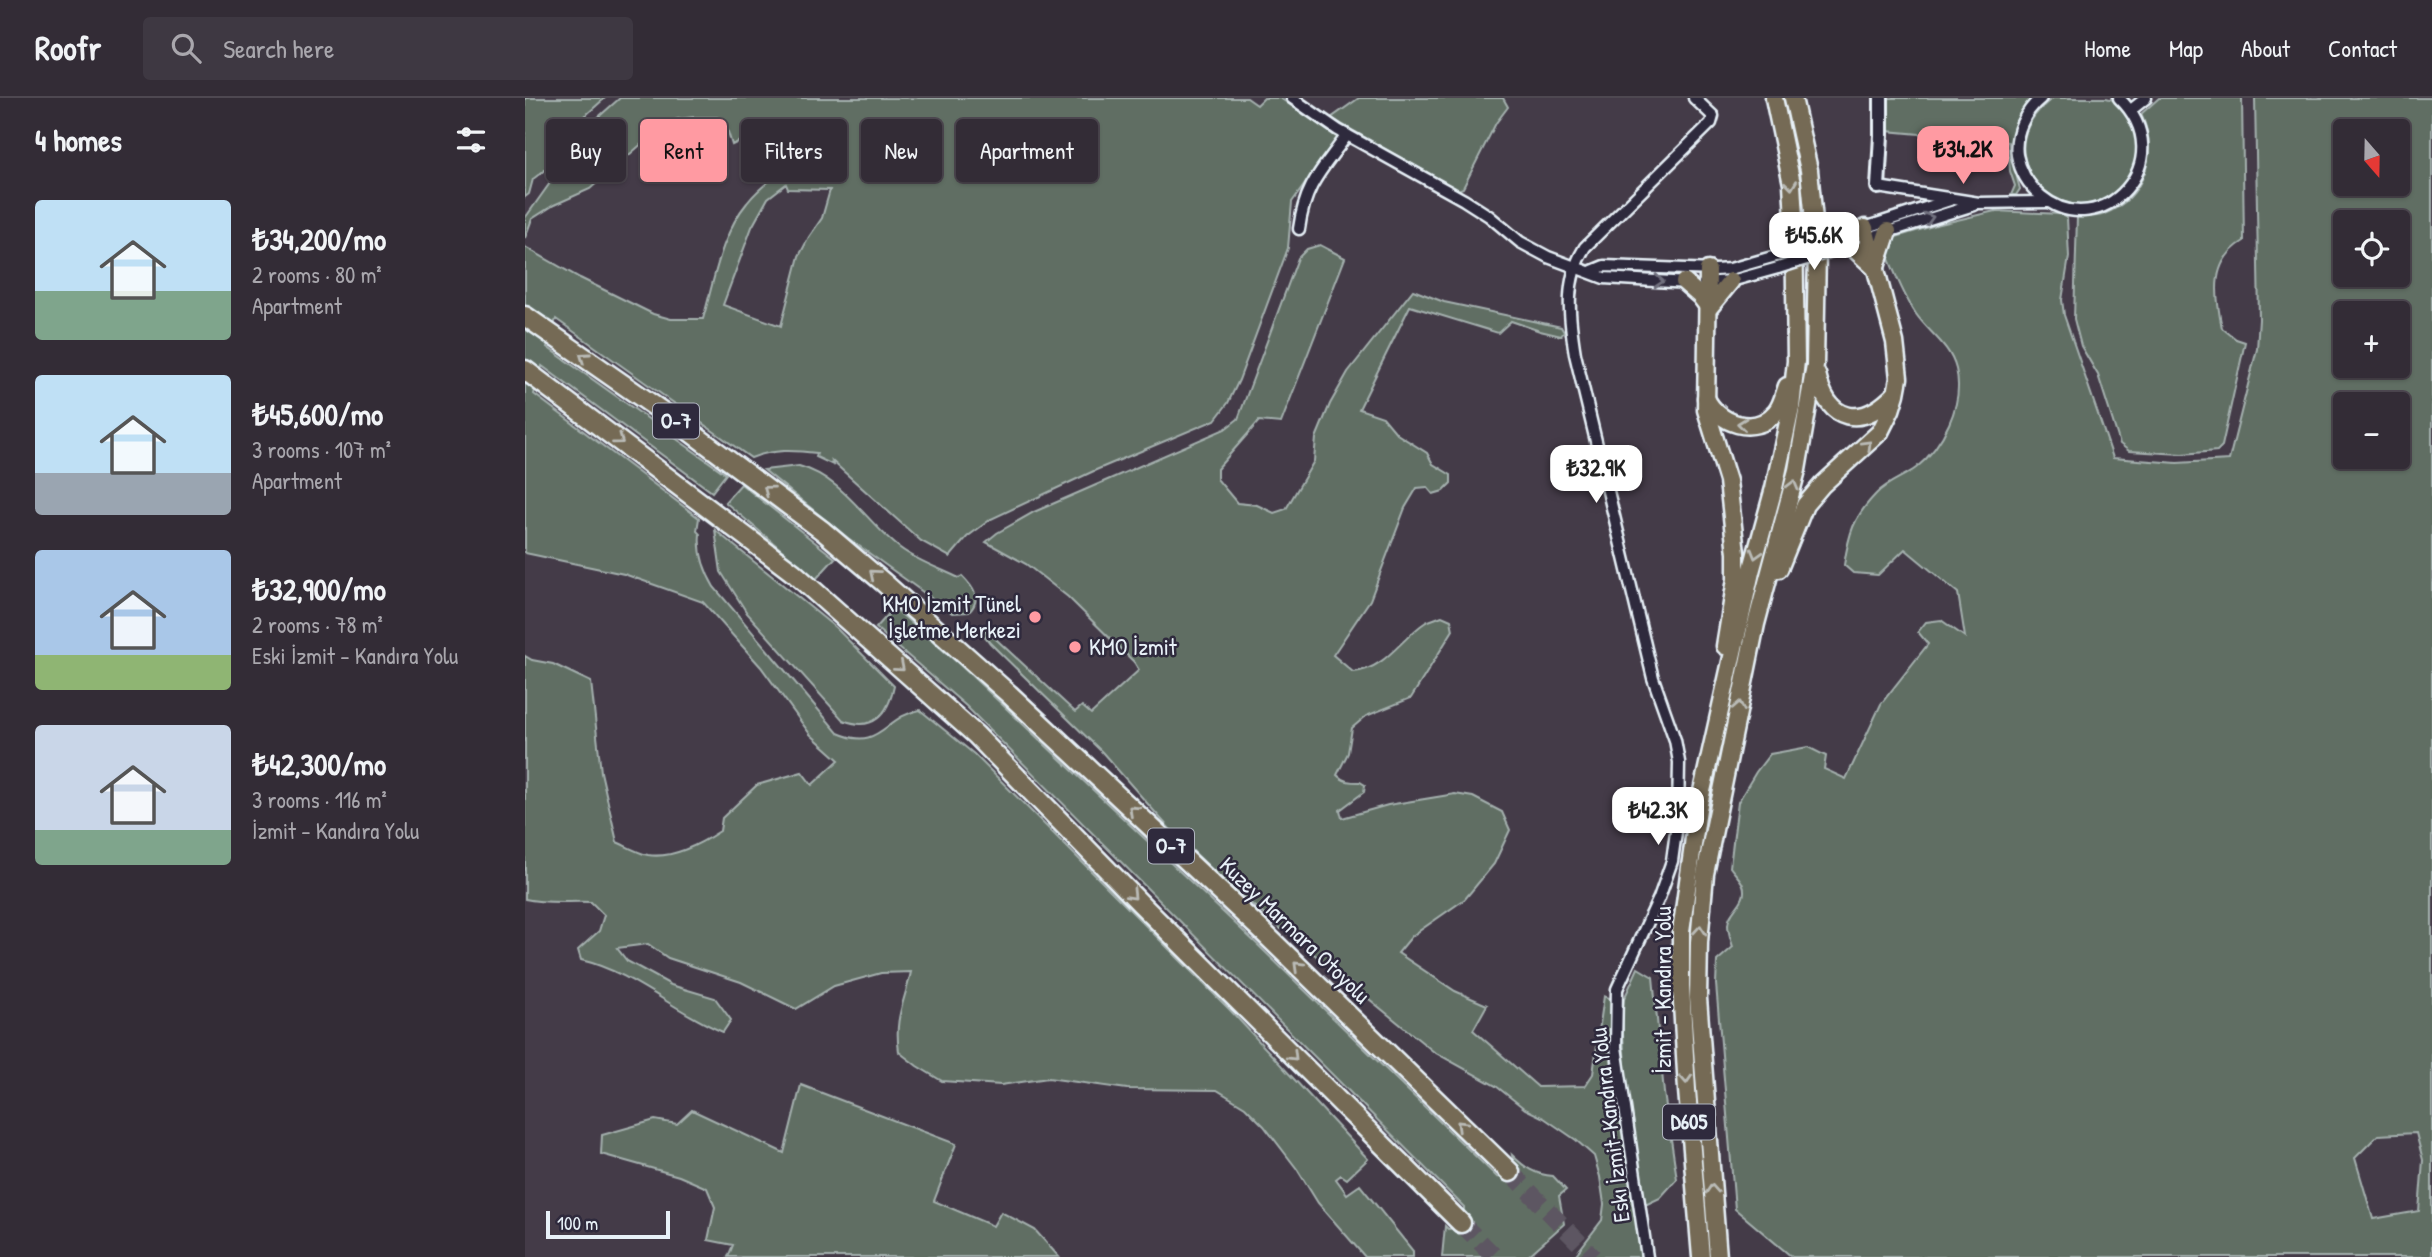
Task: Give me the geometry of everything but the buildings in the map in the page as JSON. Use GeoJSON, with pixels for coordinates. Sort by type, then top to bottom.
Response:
{"type":"FeatureCollection","features":[{"type":"Feature","properties":{"kind":"highway"},"geometry":{"type":"LineString","coordinates":[[1725,684],[1774,488],[1791,408],[1795,361],[1792,184],[1774,98]]}},
{"type":"Feature","properties":{"kind":"highway"},"geometry":{"type":"LineString","coordinates":[[1717,1257],[1698,998],[1699,942],[1705,874],[1756,624],[1797,470],[1815,365],[1817,250],[1809,170],[1793,98]]}},
{"type":"Feature","properties":{"kind":"highway"},"geometry":{"type":"LineString","coordinates":[[1876,269],[1888,231]]}},
{"type":"Feature","properties":{"kind":"highway"},"geometry":{"type":"LineString","coordinates":[[1756,624],[1805,505],[1822,485],[1879,432],[1896,394],[1898,359],[1866,233]]}},
{"type":"Feature","properties":{"kind":"highway"},"geometry":{"type":"LineString","coordinates":[[1844,242],[1876,269]]}},
{"type":"Feature","properties":{"kind":"highway"},"geometry":{"type":"LineString","coordinates":[[1708,277],[1706,410],[1728,481],[1736,553],[1735,579],[1725,634],[1725,684]]}},
{"type":"Feature","properties":{"kind":"highway"},"geometry":{"type":"LineString","coordinates":[[1709,308],[1731,281]]}},
{"type":"Feature","properties":{"kind":"highway"},"geometry":{"type":"LineString","coordinates":[[1683,282],[1693,289],[1709,308]]}},
{"type":"Feature","properties":{"kind":"highway","name":"Kuzey Marmara Otoyolu"},"geometry":{"type":"LineString","coordinates":[[525,316],[680,424],[823,531],[1010,694],[1261,930],[1510,1172]]}},
{"type":"Feature","properties":{"kind":"highway"},"geometry":{"type":"LineString","coordinates":[[1705,396],[1710,407],[1729,422],[1743,426],[1755,425],[1775,413],[1795,361]]}},
{"type":"Feature","properties":{"kind":"highway"},"geometry":{"type":"LineString","coordinates":[[1815,365],[1823,396],[1831,407],[1841,414],[1864,416],[1875,411],[1896,394]]}},
{"type":"Feature","properties":{"kind":"highway","name":"O-7"},"geometry":{"type":"LineString","coordinates":[[525,370],[794,573],[976,735],[1140,903],[1461,1223]]}},
{"type":"Feature","properties":{"kind":"highway","name":"İzmit - Kandıra Yolu"},"geometry":{"type":"LineString","coordinates":[[1701,1257],[1686,1090],[1681,932],[1698,809],[1725,684]]}},
{"type":"Feature","properties":{"kind":"street"},"geometry":{"type":"LineString","coordinates":[[1292,98],[1347,135],[1464,200],[1520,242],[1548,257],[1592,271],[1604,278],[1683,282],[1776,256],[1844,242]]}},
{"type":"Feature","properties":{"kind":"street"},"geometry":{"type":"LineString","coordinates":[[1575,266],[1585,247],[1711,123],[1713,116],[1695,98]]}},
{"type":"Feature","properties":{"kind":"street"},"geometry":{"type":"LineString","coordinates":[[1881,98],[1878,187],[1979,203],[2048,202],[2071,210],[2090,210],[2107,204],[2123,194],[2134,180],[2141,163],[2143,144],[2140,126],[2131,110],[2119,98]]}},
{"type":"Feature","properties":{"kind":"street"},"geometry":{"type":"LineString","coordinates":[[2041,98],[2026,115],[2018,134],[2017,153],[2022,172],[2033,189],[2048,202]]}},
{"type":"Feature","properties":{"kind":"street"},"geometry":{"type":"LineString","coordinates":[[2131,110],[2146,98]]}},
{"type":"Feature","properties":{"kind":"street"},"geometry":{"type":"LineString","coordinates":[[1299,229],[1302,205],[1309,188],[1347,135]]}},
{"type":"Feature","properties":{"kind":"street"},"geometry":{"type":"LineString","coordinates":[[1592,271],[1604,265],[1731,281],[1778,268],[1951,200]]}},
{"type":"Feature","properties":{"kind":"street"},"geometry":{"type":"LineString","coordinates":[[1866,233],[1888,231],[1979,203]]}},
{"type":"Feature","properties":{"kind":"street","name":"Eskı İzmit-Kandıra Yolu"},"geometry":{"type":"LineString","coordinates":[[1575,266],[1569,295],[1575,354],[1653,678],[1675,740],[1679,762],[1678,817],[1672,861],[1617,989],[1616,1047],[1647,1257]]}},
{"type":"Feature","properties":{"kind":"green space"},"geometry":{"type":"Polygon","coordinates":[[[525,98],[605,98],[583,119],[546,119],[546,169],[533,179],[529,194],[525,197],[525,98]]]}},
{"type":"Feature","properties":{"kind":"green space"},"geometry":{"type":"Polygon","coordinates":[[[620,98],[1247,98],[1257,105],[1264,98],[1280,98],[1338,138],[1292,202],[1288,248],[1239,380],[1228,403],[1215,420],[1096,470],[991,519],[967,537],[950,557],[921,541],[832,461],[833,465],[816,457],[817,453],[792,451],[751,458],[556,319],[547,347],[726,474],[712,492],[542,366],[534,394],[699,518],[697,531],[700,534],[701,555],[714,587],[838,733],[852,738],[873,736],[908,713],[920,710],[974,754],[1230,1010],[1368,1159],[1347,1179],[1341,1175],[1336,1179],[1347,1194],[1360,1185],[1413,1251],[1413,1257],[1365,1257],[1318,1203],[1297,1169],[1264,1126],[1245,1107],[1217,1090],[1127,1089],[1048,1078],[1001,1085],[942,1081],[899,1052],[899,1020],[911,972],[881,973],[834,986],[796,1009],[741,982],[668,958],[648,944],[617,948],[627,961],[671,985],[715,998],[731,1020],[723,1032],[636,983],[581,960],[578,950],[599,931],[604,915],[591,902],[525,899],[525,656],[553,664],[591,682],[601,772],[617,842],[644,854],[667,855],[695,845],[720,831],[722,818],[757,785],[802,772],[812,785],[839,760],[810,734],[761,667],[703,602],[624,574],[525,553],[525,247],[653,314],[671,319],[703,319],[719,258],[738,215],[751,198],[769,182],[847,182],[847,119],[741,119],[741,141],[732,145],[727,119],[640,119],[640,145],[626,158],[626,119],[596,119],[620,98]],[[786,184],[768,198],[752,227],[723,305],[781,326],[799,256],[822,218],[830,190],[788,189],[786,184]]]}},
{"type":"Feature","properties":{"kind":"green space"},"geometry":{"type":"Polygon","coordinates":[[[1359,98],[1503,98],[1508,107],[1496,123],[1463,188],[1458,190],[1331,118],[1359,98]]]}},
{"type":"Feature","properties":{"kind":"green space"},"geometry":{"type":"Polygon","coordinates":[[[1887,98],[2033,98],[2024,107],[2015,129],[2014,165],[2020,189],[2016,195],[2011,195],[2015,186],[2010,171],[2008,142],[1887,131],[1887,98]]]}},
{"type":"Feature","properties":{"kind":"green space"},"geometry":{"type":"Polygon","coordinates":[[[2053,98],[2106,98],[2124,108],[2130,118],[2136,141],[2135,165],[2131,174],[2111,197],[2088,205],[2064,202],[2044,190],[2029,171],[2023,147],[2030,122],[2053,98]]]}},
{"type":"Feature","properties":{"kind":"green space"},"geometry":{"type":"Polygon","coordinates":[[[2159,98],[2242,98],[2244,241],[2225,258],[2220,268],[2217,291],[2222,328],[2236,339],[2245,342],[2222,446],[2217,451],[2182,454],[2129,451],[2120,444],[2098,375],[2081,346],[2074,319],[2077,217],[2104,214],[2118,207],[2138,186],[2145,173],[2149,144],[2141,114],[2159,98]]]}},
{"type":"Feature","properties":{"kind":"green space"},"geometry":{"type":"Polygon","coordinates":[[[2255,98],[2432,98],[2432,1257],[1792,1257],[1735,1209],[1716,984],[1717,961],[1733,947],[1729,920],[1744,891],[1742,883],[1730,867],[1738,802],[1770,754],[1808,747],[1826,756],[1824,769],[1846,779],[1881,704],[1928,644],[1918,632],[1926,622],[1941,620],[1965,637],[1958,593],[1905,549],[1878,575],[1853,573],[1844,565],[1850,535],[1862,511],[1880,490],[1926,459],[1949,424],[1957,396],[1958,382],[1953,361],[1944,346],[1911,307],[1886,252],[1896,237],[1995,211],[2061,214],[2067,218],[2069,257],[2062,300],[2064,315],[2113,458],[2177,463],[2229,460],[2257,349],[2259,319],[2255,98]],[[2416,1133],[2378,1135],[2355,1158],[2373,1219],[2419,1211],[2423,1160],[2416,1133]]]}},
{"type":"Feature","properties":{"kind":"green space"},"geometry":{"type":"Polygon","coordinates":[[[551,182],[598,182],[590,189],[554,205],[532,219],[525,238],[525,218],[551,182]]]}},
{"type":"Feature","properties":{"kind":"green space"},"geometry":{"type":"Polygon","coordinates":[[[1320,245],[1345,258],[1281,423],[1259,421],[1217,469],[1217,479],[1237,503],[1257,505],[1274,513],[1286,509],[1314,461],[1316,438],[1330,404],[1348,372],[1413,290],[1444,302],[1561,327],[1564,332],[1561,336],[1511,321],[1498,333],[1410,306],[1359,409],[1383,417],[1397,434],[1427,453],[1433,464],[1451,475],[1451,483],[1443,491],[1433,494],[1427,487],[1417,488],[1405,508],[1370,600],[1333,655],[1353,672],[1364,670],[1384,660],[1426,622],[1442,616],[1451,620],[1453,630],[1411,698],[1366,716],[1352,728],[1348,753],[1337,775],[1350,782],[1365,785],[1364,792],[1340,810],[1342,818],[1388,805],[1455,794],[1473,797],[1502,812],[1510,830],[1494,864],[1465,899],[1412,936],[1398,953],[1455,991],[1487,1005],[1473,1030],[1538,1087],[1585,1086],[1593,1074],[1604,996],[1612,999],[1619,1104],[1632,1198],[1644,1257],[1574,1257],[1602,1220],[1604,1204],[1594,1156],[1576,1140],[1544,1118],[1525,1109],[1496,1086],[1434,1052],[1309,950],[1312,945],[1289,924],[1281,929],[1222,879],[1169,828],[1102,752],[984,635],[985,629],[1075,712],[1082,706],[1091,714],[1139,670],[1068,597],[1026,564],[986,542],[1034,512],[1225,429],[1238,419],[1298,258],[1307,249],[1320,245]]]}},
{"type":"Feature","properties":{"kind":"green space"},"geometry":{"type":"Polygon","coordinates":[[[799,466],[829,480],[907,553],[959,578],[962,576],[976,598],[969,612],[952,613],[848,538],[764,470],[799,466]]]}},
{"type":"Feature","properties":{"kind":"green space"},"geometry":{"type":"Polygon","coordinates":[[[741,484],[835,558],[816,579],[725,502],[741,484]]]}},
{"type":"Feature","properties":{"kind":"green space"},"geometry":{"type":"Polygon","coordinates":[[[715,530],[836,628],[894,686],[883,713],[871,722],[863,724],[843,720],[747,613],[721,572],[715,530]]]}},
{"type":"Feature","properties":{"kind":"green space"},"geometry":{"type":"Polygon","coordinates":[[[894,608],[959,664],[1258,945],[1497,1177],[1504,1178],[1514,1165],[1512,1155],[1530,1170],[1553,1176],[1566,1190],[1559,1196],[1564,1224],[1527,1257],[1442,1257],[1445,1226],[1448,1229],[1455,1228],[1464,1215],[1464,1207],[966,706],[876,628],[894,608]]]}},
{"type":"Feature","properties":{"kind":"green space"},"geometry":{"type":"Polygon","coordinates":[[[1638,968],[1653,977],[1664,1093],[1677,1179],[1660,1198],[1643,1206],[1626,1086],[1622,1017],[1624,999],[1638,968]]]}},
{"type":"Feature","properties":{"kind":"green space"},"geometry":{"type":"Polygon","coordinates":[[[801,1085],[956,1144],[934,1201],[993,1226],[1001,1212],[1035,1230],[1059,1257],[728,1257],[733,1245],[708,1240],[715,1207],[707,1188],[679,1176],[601,1154],[602,1135],[655,1120],[677,1124],[692,1110],[784,1153],[801,1085]]]}},
{"type":"Feature","properties":{"kind":"tunnel"},"geometry":{"type":"LineString","coordinates":[[1510,1172],[1593,1257]]}},
{"type":"Feature","properties":{"kind":"tunnel"},"geometry":{"type":"LineString","coordinates":[[1461,1223],[1495,1257]]}},
{"type":"Feature","properties":{"kind":"place","name":"KMO İzmit Tünel İşletme Merkezi"},"geometry":{"type":"Point","coordinates":[1035,617]}},
{"type":"Feature","properties":{"kind":"place","name":"KMO İzmit"},"geometry":{"type":"Point","coordinates":[1075,647]}}]}
